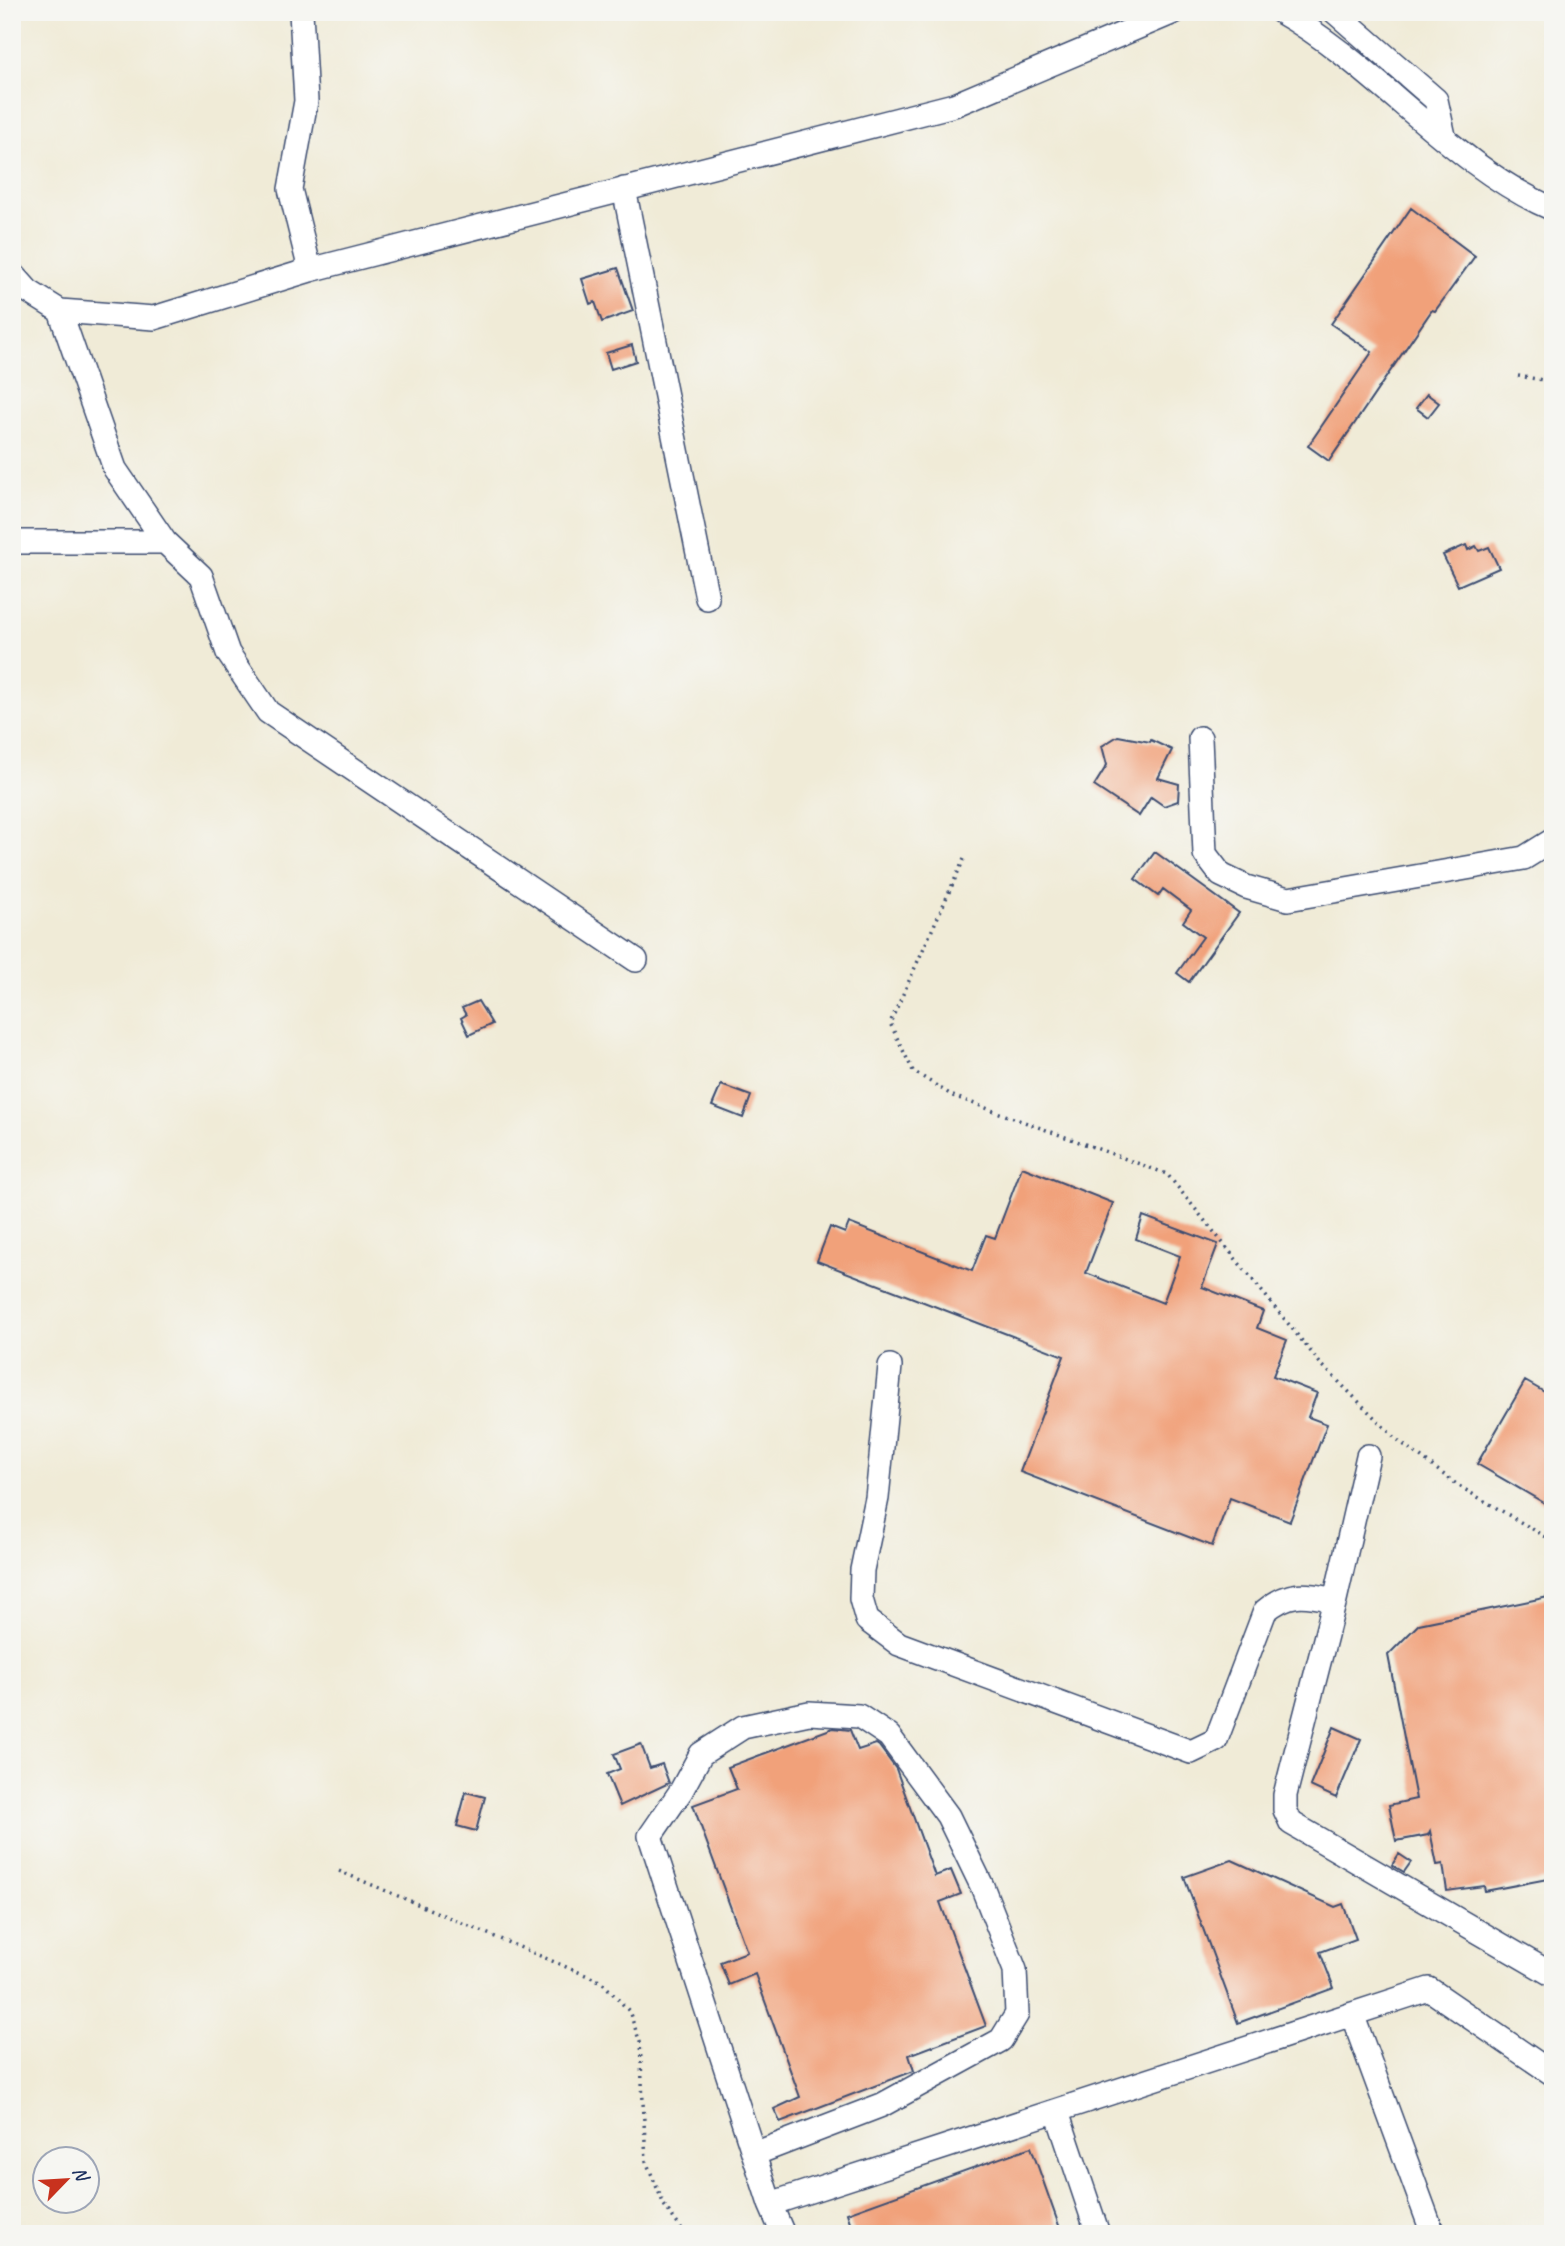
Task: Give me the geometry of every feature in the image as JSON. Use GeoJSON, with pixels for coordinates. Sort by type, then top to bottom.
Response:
{"type":"FeatureCollection","features":[{"type":"Feature","properties":{"kind":"street"},"geometry":{"type":"LineString","coordinates":[[301,12],[306,101],[290,188],[310,270]]}},
{"type":"Feature","properties":{"kind":"street"},"geometry":{"type":"LineString","coordinates":[[12,273],[28,291],[60,311],[154,318],[310,270],[954,105],[1174,12]]}},
{"type":"Feature","properties":{"kind":"street"},"geometry":{"type":"LineString","coordinates":[[1282,12],[1320,34],[1521,195],[1553,209]]}},
{"type":"Feature","properties":{"kind":"street"},"geometry":{"type":"LineString","coordinates":[[1335,12],[1436,100],[1444,136]]}},
{"type":"Feature","properties":{"kind":"street"},"geometry":{"type":"LineString","coordinates":[[624,189],[707,598]]}},
{"type":"Feature","properties":{"kind":"street"},"geometry":{"type":"LineString","coordinates":[[60,311],[115,469],[165,542],[201,576],[228,653],[268,712],[636,960]]}},
{"type":"Feature","properties":{"kind":"street"},"geometry":{"type":"LineString","coordinates":[[12,542],[165,542]]}},
{"type":"Feature","properties":{"kind":"street"},"geometry":{"type":"LineString","coordinates":[[1200,738],[1205,854],[1221,876],[1289,899],[1524,858],[1553,840]]}},
{"type":"Feature","properties":{"kind":"street"},"geometry":{"type":"LineString","coordinates":[[890,1366],[877,1498],[862,1570],[861,1599],[867,1620],[899,1644],[1191,1752],[1216,1740],[1265,1611],[1282,1597],[1306,1594],[1335,1600]]}},
{"type":"Feature","properties":{"kind":"street"},"geometry":{"type":"LineString","coordinates":[[1368,1456],[1335,1600],[1285,1795],[1286,1810],[1292,1823],[1552,1975]]}},
{"type":"Feature","properties":{"kind":"street"},"geometry":{"type":"LineString","coordinates":[[754,2154],[882,2105],[961,2064],[1001,2040],[1017,2014],[1015,1970],[982,1886],[948,1816],[889,1736],[859,1716],[809,1713],[743,1727],[701,1755],[681,1791],[650,1836],[770,2204],[783,2234]]}},
{"type":"Feature","properties":{"kind":"street"},"geometry":{"type":"LineString","coordinates":[[770,2204],[1429,1989],[1553,2074]]}},
{"type":"Feature","properties":{"kind":"street"},"geometry":{"type":"LineString","coordinates":[[1352,2014],[1433,2234]]}},
{"type":"Feature","properties":{"kind":"street"},"geometry":{"type":"LineString","coordinates":[[1058,2112],[1098,2234]]}},
{"type":"Feature","properties":{"kind":"path"},"geometry":{"type":"LineString","coordinates":[[1518,376],[1543,380],[1553,378]]}},
{"type":"Feature","properties":{"kind":"path"},"geometry":{"type":"LineString","coordinates":[[964,859],[890,1023],[913,1071],[953,1096],[1167,1174],[1320,1363],[1395,1438],[1459,1486],[1553,1541]]}},
{"type":"Feature","properties":{"kind":"path"},"geometry":{"type":"LineString","coordinates":[[339,1871],[602,1982],[629,2011],[640,2042],[646,2161],[664,2204],[685,2234]]}},
{"type":"Feature","properties":{"kind":"building"},"geometry":{"type":"Polygon","coordinates":[[[1411,208],[1475,256],[1435,311],[1432,310],[1329,461],[1308,446],[1372,352],[1331,324],[1411,208]]]}},
{"type":"Feature","properties":{"kind":"building"},"geometry":{"type":"Polygon","coordinates":[[[618,268],[633,311],[602,322],[595,302],[590,304],[582,279],[618,268]]]}},
{"type":"Feature","properties":{"kind":"building"},"geometry":{"type":"Polygon","coordinates":[[[632,345],[636,361],[611,369],[606,353],[632,345]]]}},
{"type":"Feature","properties":{"kind":"building"},"geometry":{"type":"Polygon","coordinates":[[[1427,394],[1439,403],[1428,417],[1416,408],[1427,394]]]}},
{"type":"Feature","properties":{"kind":"building"},"geometry":{"type":"Polygon","coordinates":[[[1466,545],[1468,550],[1476,546],[1479,551],[1489,547],[1499,568],[1458,586],[1443,555],[1466,545]]]}},
{"type":"Feature","properties":{"kind":"building"},"geometry":{"type":"Polygon","coordinates":[[[1118,736],[1150,742],[1151,740],[1172,750],[1158,778],[1179,784],[1178,801],[1164,806],[1151,797],[1139,816],[1094,786],[1107,765],[1102,746],[1118,736]]]}},
{"type":"Feature","properties":{"kind":"building"},"geometry":{"type":"Polygon","coordinates":[[[1155,852],[1239,913],[1189,982],[1177,973],[1203,937],[1183,922],[1191,910],[1163,889],[1158,896],[1135,879],[1155,852]]]}},
{"type":"Feature","properties":{"kind":"building"},"geometry":{"type":"Polygon","coordinates":[[[478,1001],[492,1024],[469,1035],[461,1018],[466,1015],[462,1008],[478,1001]]]}},
{"type":"Feature","properties":{"kind":"building"},"geometry":{"type":"Polygon","coordinates":[[[721,1085],[751,1096],[743,1118],[712,1106],[721,1085]]]}},
{"type":"Feature","properties":{"kind":"building"},"geometry":{"type":"Polygon","coordinates":[[[1022,1167],[1113,1203],[1086,1273],[1163,1303],[1180,1256],[1136,1239],[1143,1216],[1218,1244],[1202,1287],[1263,1311],[1257,1328],[1287,1340],[1273,1376],[1317,1393],[1308,1417],[1327,1424],[1290,1521],[1230,1498],[1212,1546],[1020,1472],[1064,1356],[817,1261],[830,1227],[845,1233],[849,1223],[972,1271],[986,1235],[995,1238],[1022,1167]]]}},
{"type":"Feature","properties":{"kind":"building"},"geometry":{"type":"Polygon","coordinates":[[[1525,1381],[1553,1397],[1553,1508],[1477,1464],[1525,1381]]]}},
{"type":"Feature","properties":{"kind":"building"},"geometry":{"type":"Polygon","coordinates":[[[1553,1596],[1553,1878],[1485,1891],[1484,1886],[1447,1891],[1443,1864],[1437,1865],[1430,1831],[1428,1835],[1396,1841],[1389,1805],[1416,1799],[1388,1655],[1419,1624],[1553,1596]]]}},
{"type":"Feature","properties":{"kind":"building"},"geometry":{"type":"Polygon","coordinates":[[[1334,1727],[1361,1739],[1336,1798],[1310,1786],[1334,1727]]]}},
{"type":"Feature","properties":{"kind":"building"},"geometry":{"type":"Polygon","coordinates":[[[833,1728],[850,1730],[858,1750],[876,1744],[879,1746],[896,1769],[935,1876],[951,1870],[961,1894],[940,1902],[986,2026],[909,2055],[914,2071],[780,2122],[774,2109],[800,2097],[755,1974],[729,1985],[720,1962],[747,1952],[693,1805],[737,1789],[728,1767],[833,1728]]]}},
{"type":"Feature","properties":{"kind":"building"},"geometry":{"type":"Polygon","coordinates":[[[641,1744],[650,1768],[662,1764],[669,1783],[620,1806],[607,1774],[620,1769],[614,1754],[641,1744]]]}},
{"type":"Feature","properties":{"kind":"building"},"geometry":{"type":"Polygon","coordinates":[[[466,1792],[485,1797],[476,1831],[457,1826],[466,1792]]]}},
{"type":"Feature","properties":{"kind":"building"},"geometry":{"type":"Polygon","coordinates":[[[1399,1854],[1411,1862],[1404,1872],[1392,1865],[1399,1854]]]}},
{"type":"Feature","properties":{"kind":"building"},"geometry":{"type":"Polygon","coordinates":[[[1232,1860],[1335,1907],[1343,1904],[1356,1939],[1320,1952],[1334,1988],[1238,2023],[1184,1877],[1232,1860]]]}},
{"type":"Feature","properties":{"kind":"building"},"geometry":{"type":"Polygon","coordinates":[[[1031,2147],[1062,2234],[854,2234],[847,2213],[1031,2147]]]}}]}
